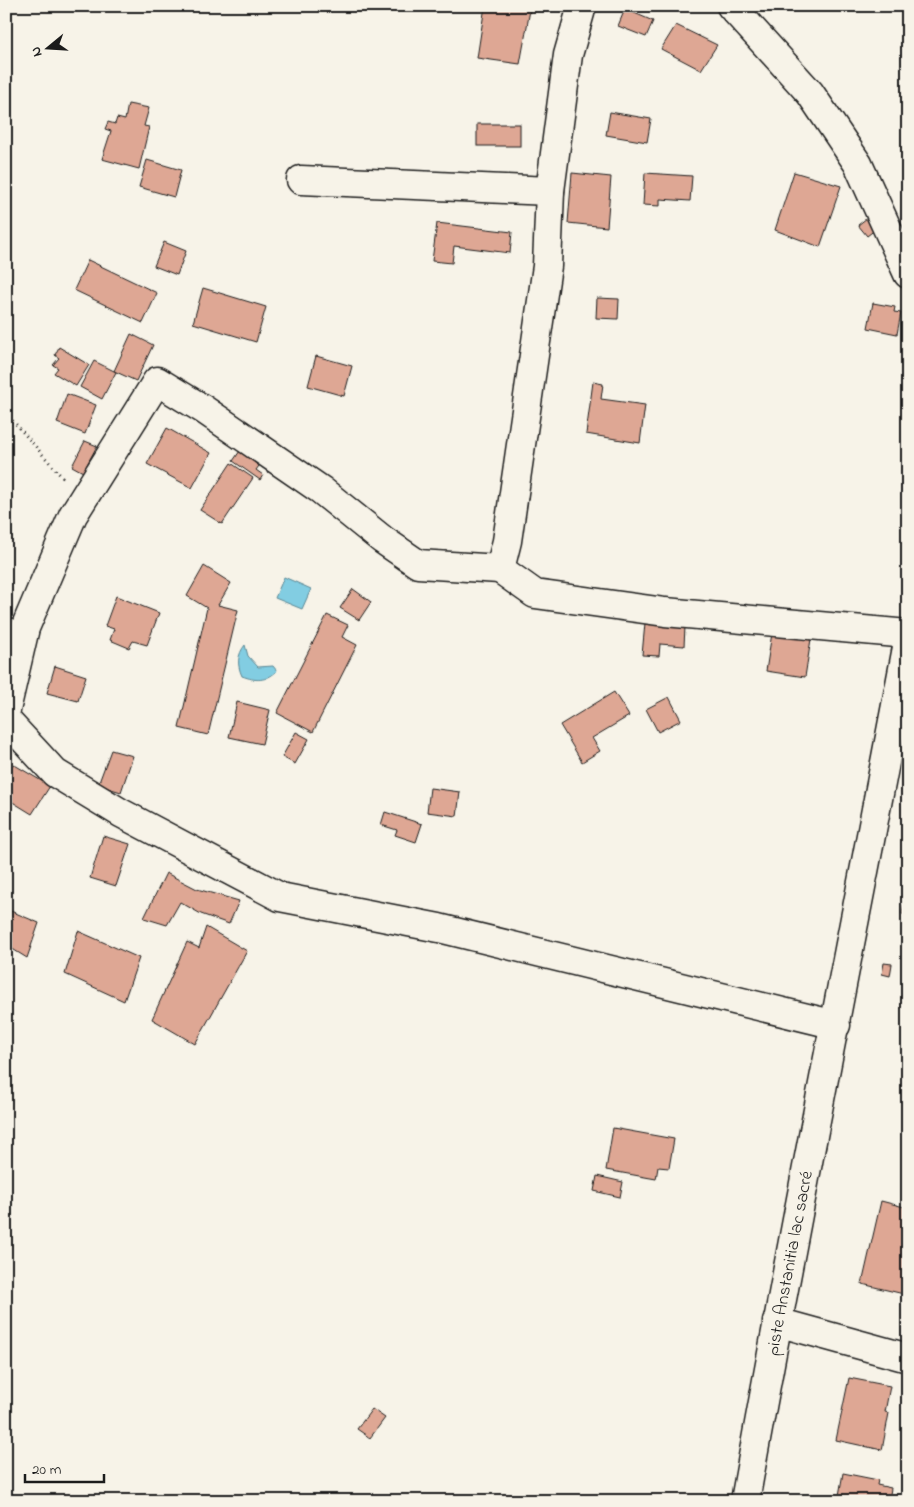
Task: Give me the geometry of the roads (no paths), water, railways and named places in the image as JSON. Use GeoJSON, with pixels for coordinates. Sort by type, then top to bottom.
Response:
{"type":"FeatureCollection","features":[{"type":"Feature","properties":{"kind":"street"},"geometry":{"type":"LineString","coordinates":[[500,569],[507,541],[547,266],[550,191],[568,55],[582,6]]}},
{"type":"Feature","properties":{"kind":"street"},"geometry":{"type":"LineString","coordinates":[[742,12],[810,93],[858,164],[908,274]]}},
{"type":"Feature","properties":{"kind":"street"},"geometry":{"type":"LineString","coordinates":[[301,180],[550,191]]}},
{"type":"Feature","properties":{"kind":"street"},"geometry":{"type":"LineString","coordinates":[[6,710],[25,628],[81,499],[157,381],[203,408],[313,484],[383,540],[418,564],[500,569],[535,594],[666,612],[908,634]]}},
{"type":"Feature","properties":{"kind":"street","name":"piste Anstanitia lac sacré"},"geometry":{"type":"LineString","coordinates":[[745,1501],[777,1322],[836,1025],[908,642]]}},
{"type":"Feature","properties":{"kind":"street"},"geometry":{"type":"LineString","coordinates":[[11,731],[54,773],[121,813],[280,897],[439,928],[836,1025]]}},
{"type":"Feature","properties":{"kind":"street"},"geometry":{"type":"LineString","coordinates":[[777,1322],[908,1358]]}},
{"type":"Feature","properties":{"kind":"water"},"geometry":{"type":"Polygon","coordinates":[[[284,577],[311,589],[302,609],[275,598],[284,577]]]}},
{"type":"Feature","properties":{"kind":"water"},"geometry":{"type":"Polygon","coordinates":[[[245,645],[248,656],[258,667],[273,666],[277,671],[260,680],[242,676],[239,660],[240,653],[245,645]]]}}]}
